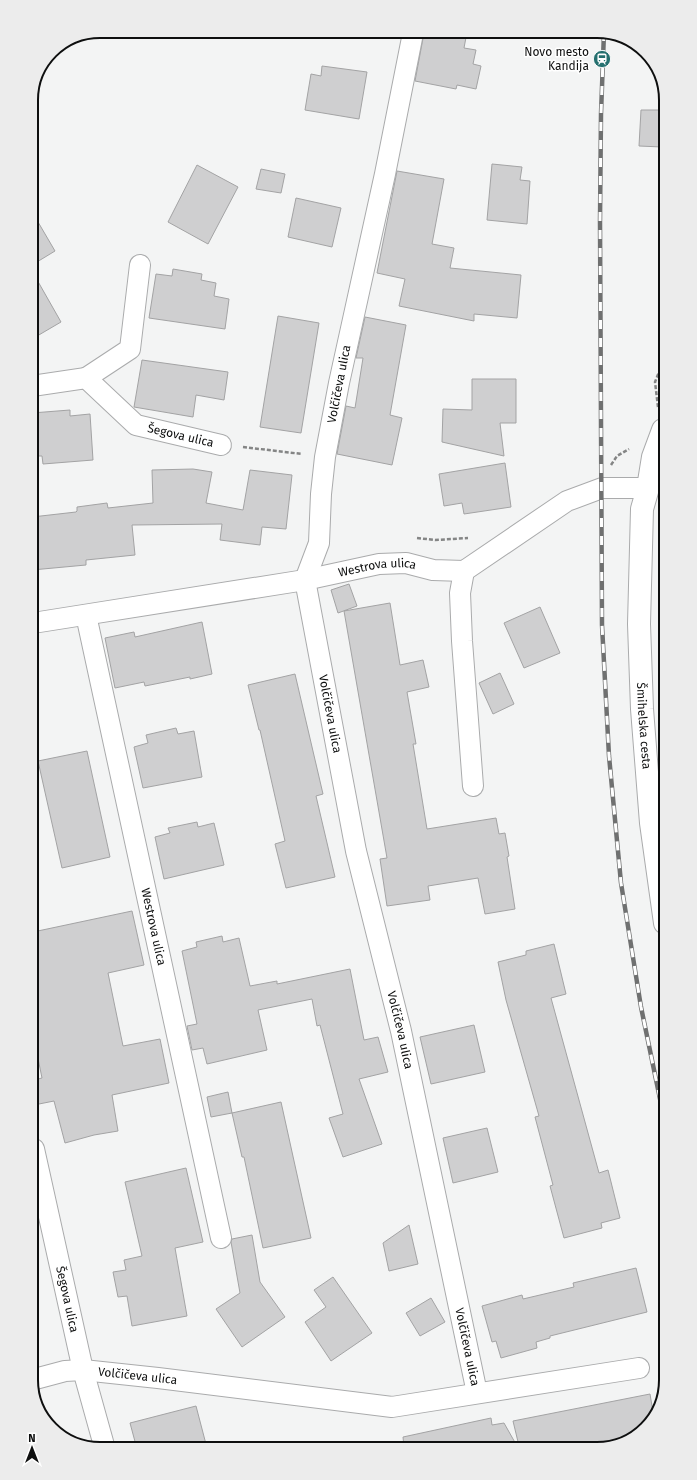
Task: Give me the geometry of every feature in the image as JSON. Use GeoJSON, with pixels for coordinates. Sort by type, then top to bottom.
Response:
{"type":"FeatureCollection","features":[{"type":"Feature","properties":{"kind":"street","name":"Volčičeva ulica"},"geometry":{"type":"LineString","coordinates":[[412,38],[385,174],[339,383],[321,494],[319,544],[306,580],[356,851],[401,1031],[477,1393]]}},
{"type":"Feature","properties":{"kind":"street"},"geometry":{"type":"LineString","coordinates":[[38,385],[86,378],[130,349],[140,265]]}},
{"type":"Feature","properties":{"kind":"street","name":"Šegova ulica"},"geometry":{"type":"LineString","coordinates":[[86,378],[136,425],[221,445]]}},
{"type":"Feature","properties":{"kind":"street","name":"Šmihelska cesta"},"geometry":{"type":"LineString","coordinates":[[659,441],[653,457],[648,488],[642,509],[639,624],[642,708],[659,837]]}},
{"type":"Feature","properties":{"kind":"street"},"geometry":{"type":"LineString","coordinates":[[473,786],[460,593],[464,571],[567,501],[602,488],[648,488]]}},
{"type":"Feature","properties":{"kind":"street","name":"Westrova ulica"},"geometry":{"type":"LineString","coordinates":[[38,622],[306,580],[379,564],[406,563],[433,570],[464,571]]}},
{"type":"Feature","properties":{"kind":"street","name":"Westrova ulica"},"geometry":{"type":"LineString","coordinates":[[86,615],[221,1238]]}},
{"type":"Feature","properties":{"kind":"street","name":"Šegova ulica"},"geometry":{"type":"LineString","coordinates":[[38,1167],[83,1370],[103,1442]]}},
{"type":"Feature","properties":{"kind":"street","name":"Volčičeva ulica"},"geometry":{"type":"LineString","coordinates":[[38,1378],[65,1371],[83,1370],[392,1407],[638,1368]]}},
{"type":"Feature","properties":{"kind":"path"},"geometry":{"type":"LineString","coordinates":[[655,382],[659,372]]}},
{"type":"Feature","properties":{"kind":"path"},"geometry":{"type":"LineString","coordinates":[[221,445],[326,457]]}},
{"type":"Feature","properties":{"kind":"path"},"geometry":{"type":"LineString","coordinates":[[610,468],[617,456],[633,447]]}},
{"type":"Feature","properties":{"kind":"path"},"geometry":{"type":"LineString","coordinates":[[417,538],[460,540],[474,537]]}},
{"type":"Feature","properties":{"kind":"building"},"geometry":{"type":"Polygon","coordinates":[[[423,38],[466,38],[464,48],[476,50],[473,64],[481,66],[476,89],[457,85],[456,89],[415,81],[423,38]]]}},
{"type":"Feature","properties":{"kind":"building"},"geometry":{"type":"Polygon","coordinates":[[[322,66],[367,72],[359,119],[305,110],[311,74],[321,76],[322,66]]]}},
{"type":"Feature","properties":{"kind":"building"},"geometry":{"type":"Polygon","coordinates":[[[641,110],[659,110],[659,147],[639,146],[641,110]]]}},
{"type":"Feature","properties":{"kind":"building"},"geometry":{"type":"Polygon","coordinates":[[[492,164],[522,167],[520,180],[530,181],[527,224],[487,220],[492,164]]]}},
{"type":"Feature","properties":{"kind":"building"},"geometry":{"type":"Polygon","coordinates":[[[197,165],[238,187],[208,244],[168,222],[197,165]]]}},
{"type":"Feature","properties":{"kind":"building"},"geometry":{"type":"Polygon","coordinates":[[[261,169],[285,174],[281,193],[256,189],[261,169]]]}},
{"type":"Feature","properties":{"kind":"building"},"geometry":{"type":"Polygon","coordinates":[[[397,171],[444,179],[432,244],[454,248],[450,268],[521,275],[517,318],[474,314],[474,321],[399,306],[405,279],[377,273],[397,171]]]}},
{"type":"Feature","properties":{"kind":"building"},"geometry":{"type":"Polygon","coordinates":[[[296,198],[341,208],[332,247],[288,237],[296,198]]]}},
{"type":"Feature","properties":{"kind":"building"},"geometry":{"type":"Polygon","coordinates":[[[38,222],[55,251],[38,261],[38,222]]]}},
{"type":"Feature","properties":{"kind":"building"},"geometry":{"type":"Polygon","coordinates":[[[173,269],[202,274],[201,280],[216,283],[214,296],[229,299],[225,329],[149,318],[156,274],[172,276],[173,269]]]}},
{"type":"Feature","properties":{"kind":"building"},"geometry":{"type":"Polygon","coordinates":[[[38,282],[61,322],[38,335],[38,282]]]}},
{"type":"Feature","properties":{"kind":"building"},"geometry":{"type":"Polygon","coordinates":[[[278,316],[319,323],[301,433],[260,427],[278,316]]]}},
{"type":"Feature","properties":{"kind":"building"},"geometry":{"type":"Polygon","coordinates":[[[365,317],[406,325],[390,415],[402,418],[392,465],[337,454],[346,406],[355,408],[363,358],[356,358],[365,317]]]}},
{"type":"Feature","properties":{"kind":"building"},"geometry":{"type":"Polygon","coordinates":[[[142,360],[228,372],[224,400],[196,395],[193,417],[134,407],[142,360]]]}},
{"type":"Feature","properties":{"kind":"building"},"geometry":{"type":"Polygon","coordinates":[[[472,379],[516,379],[516,423],[500,423],[504,456],[442,442],[443,409],[472,410],[472,379]]]}},
{"type":"Feature","properties":{"kind":"building"},"geometry":{"type":"Polygon","coordinates":[[[70,410],[70,416],[90,414],[93,460],[43,464],[42,456],[38,456],[38,413],[70,410]]]}},
{"type":"Feature","properties":{"kind":"building"},"geometry":{"type":"Polygon","coordinates":[[[505,463],[511,507],[464,514],[462,503],[444,506],[439,474],[505,463]]]}},
{"type":"Feature","properties":{"kind":"building"},"geometry":{"type":"Polygon","coordinates":[[[193,469],[212,472],[206,503],[243,510],[250,470],[292,475],[286,529],[262,527],[260,545],[220,540],[222,524],[132,525],[135,555],[86,560],[86,565],[38,569],[38,516],[76,512],[77,507],[107,503],[108,508],[153,503],[152,470],[193,469]]]}},
{"type":"Feature","properties":{"kind":"building"},"geometry":{"type":"Polygon","coordinates":[[[349,584],[357,606],[338,613],[331,590],[349,584]]]}},
{"type":"Feature","properties":{"kind":"building"},"geometry":{"type":"Polygon","coordinates":[[[390,603],[400,665],[423,660],[429,687],[407,692],[416,744],[413,744],[427,829],[496,818],[499,834],[505,833],[515,909],[485,914],[478,878],[428,886],[430,900],[387,906],[380,859],[387,858],[344,611],[390,603]]]}},
{"type":"Feature","properties":{"kind":"building"},"geometry":{"type":"Polygon","coordinates":[[[540,607],[560,653],[524,668],[504,623],[540,607]]]}},
{"type":"Feature","properties":{"kind":"building"},"geometry":{"type":"Polygon","coordinates":[[[202,622],[212,674],[145,686],[144,682],[115,688],[105,638],[134,632],[135,637],[202,622]]]}},
{"type":"Feature","properties":{"kind":"building"},"geometry":{"type":"Polygon","coordinates":[[[500,673],[514,704],[493,714],[479,683],[500,673]]]}},
{"type":"Feature","properties":{"kind":"building"},"geometry":{"type":"Polygon","coordinates":[[[295,674],[323,794],[316,796],[335,877],[286,888],[275,844],[285,841],[260,730],[248,685],[295,674]]]}},
{"type":"Feature","properties":{"kind":"building"},"geometry":{"type":"Polygon","coordinates":[[[176,728],[178,734],[194,731],[202,777],[143,788],[134,747],[148,743],[146,735],[176,728]]]}},
{"type":"Feature","properties":{"kind":"building"},"geometry":{"type":"Polygon","coordinates":[[[87,751],[110,857],[62,868],[38,761],[87,751]]]}},
{"type":"Feature","properties":{"kind":"building"},"geometry":{"type":"Polygon","coordinates":[[[197,822],[198,827],[214,823],[224,865],[164,879],[155,837],[170,833],[168,828],[197,822]]]}},
{"type":"Feature","properties":{"kind":"building"},"geometry":{"type":"Polygon","coordinates":[[[132,911],[144,965],[108,973],[123,1046],[160,1039],[169,1083],[112,1095],[118,1131],[94,1135],[65,1143],[54,1101],[38,1104],[38,1079],[42,1078],[38,1058],[38,931],[132,911]]]}},
{"type":"Feature","properties":{"kind":"building"},"geometry":{"type":"Polygon","coordinates":[[[222,936],[223,942],[239,938],[250,986],[277,981],[277,984],[350,969],[364,1040],[378,1037],[388,1072],[359,1079],[382,1144],[343,1157],[329,1118],[343,1114],[320,1025],[317,1026],[312,999],[258,1010],[267,1050],[207,1064],[203,1048],[192,1050],[187,1026],[197,1024],[182,951],[197,947],[196,942],[222,936]]]}},
{"type":"Feature","properties":{"kind":"building"},"geometry":{"type":"Polygon","coordinates":[[[554,944],[566,994],[551,998],[599,1173],[608,1170],[620,1218],[601,1223],[602,1228],[564,1238],[550,1186],[553,1185],[535,1117],[539,1116],[506,1000],[498,962],[526,955],[526,951],[554,944]]]}},
{"type":"Feature","properties":{"kind":"building"},"geometry":{"type":"Polygon","coordinates":[[[474,1025],[485,1072],[431,1084],[420,1037],[474,1025]]]}},
{"type":"Feature","properties":{"kind":"building"},"geometry":{"type":"Polygon","coordinates":[[[228,1092],[232,1113],[211,1117],[207,1097],[228,1092]]]}},
{"type":"Feature","properties":{"kind":"building"},"geometry":{"type":"Polygon","coordinates":[[[281,1102],[311,1238],[263,1248],[244,1157],[242,1157],[232,1113],[281,1102]]]}},
{"type":"Feature","properties":{"kind":"building"},"geometry":{"type":"Polygon","coordinates":[[[487,1128],[498,1172],[453,1183],[443,1138],[487,1128]]]}},
{"type":"Feature","properties":{"kind":"building"},"geometry":{"type":"Polygon","coordinates":[[[186,1168],[203,1242],[175,1248],[187,1316],[132,1326],[127,1296],[118,1297],[113,1272],[126,1270],[124,1260],[142,1256],[125,1182],[186,1168]]]}},
{"type":"Feature","properties":{"kind":"building"},"geometry":{"type":"Polygon","coordinates":[[[409,1225],[418,1264],[389,1271],[383,1243],[409,1225]]]}},
{"type":"Feature","properties":{"kind":"building"},"geometry":{"type":"Polygon","coordinates":[[[252,1235],[260,1282],[285,1317],[242,1347],[216,1309],[240,1293],[231,1242],[232,1239],[252,1235]]]}},
{"type":"Feature","properties":{"kind":"building"},"geometry":{"type":"Polygon","coordinates":[[[636,1268],[647,1312],[550,1336],[550,1338],[536,1342],[537,1348],[501,1358],[496,1341],[492,1342],[482,1306],[522,1295],[523,1299],[574,1287],[573,1283],[636,1268]]]}},
{"type":"Feature","properties":{"kind":"building"},"geometry":{"type":"Polygon","coordinates":[[[333,1277],[372,1333],[331,1361],[305,1322],[326,1307],[314,1290],[333,1277]]]}},
{"type":"Feature","properties":{"kind":"building"},"geometry":{"type":"Polygon","coordinates":[[[431,1298],[445,1322],[420,1336],[406,1313],[431,1298]]]}},
{"type":"Feature","properties":{"kind":"building"},"geometry":{"type":"Polygon","coordinates":[[[650,1394],[652,1408],[644,1421],[635,1429],[624,1436],[609,1441],[518,1442],[513,1421],[650,1394]]]}},
{"type":"Feature","properties":{"kind":"building"},"geometry":{"type":"Polygon","coordinates":[[[196,1406],[205,1442],[135,1442],[130,1423],[196,1406]]]}},
{"type":"Feature","properties":{"kind":"building"},"geometry":{"type":"Polygon","coordinates":[[[491,1418],[492,1425],[504,1423],[515,1442],[404,1442],[403,1437],[491,1418]]]}},
{"type":"Feature","properties":{"kind":"railway"},"geometry":{"type":"LineString","coordinates":[[604,38],[601,114],[600,221],[602,625],[609,756],[621,883],[641,1007],[659,1094]]}},
{"type":"Feature","properties":{"kind":"place","name":"Novo mesto Kandija"},"geometry":{"type":"Point","coordinates":[602,59]}}]}
